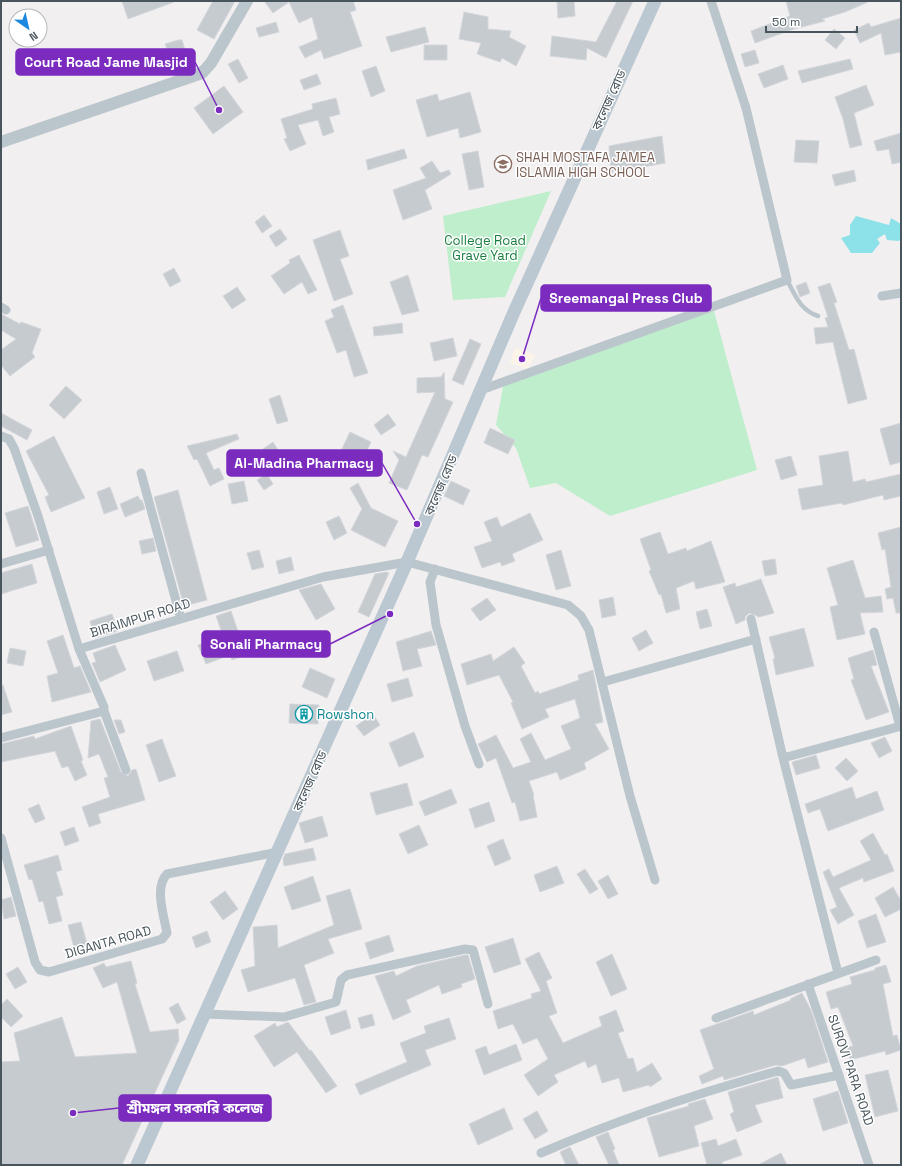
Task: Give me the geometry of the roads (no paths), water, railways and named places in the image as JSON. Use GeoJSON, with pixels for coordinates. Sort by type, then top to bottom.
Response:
{"type":"FeatureCollection","features":[{"type":"Feature","properties":{"kind":"main road","name":"কলেজ রোড"},"geometry":{"type":"LineString","coordinates":[[137,1165],[407,562],[514,312],[655,1]]}},
{"type":"Feature","properties":{"kind":"street"},"geometry":{"type":"LineString","coordinates":[[1,142],[202,73],[211,63],[247,1]]}},
{"type":"Feature","properties":{"kind":"street"},"geometry":{"type":"LineString","coordinates":[[481,390],[786,280],[746,108],[710,1]]}},
{"type":"Feature","properties":{"kind":"street"},"geometry":{"type":"LineString","coordinates":[[882,296],[901,293]]}},
{"type":"Feature","properties":{"kind":"street","name":"BIRAIMPUR ROAD"},"geometry":{"type":"LineString","coordinates":[[1,436],[9,439],[14,448],[49,550],[79,649],[323,577],[407,562]]}},
{"type":"Feature","properties":{"kind":"street"},"geometry":{"type":"LineString","coordinates":[[141,473],[181,619]]}},
{"type":"Feature","properties":{"kind":"street"},"geometry":{"type":"LineString","coordinates":[[1,564],[49,550]]}},
{"type":"Feature","properties":{"kind":"street"},"geometry":{"type":"LineString","coordinates":[[407,562],[568,605],[581,616],[590,630],[604,682],[630,796],[655,880]]}},
{"type":"Feature","properties":{"kind":"street"},"geometry":{"type":"LineString","coordinates":[[435,569],[430,582],[436,625],[465,726],[479,764]]}},
{"type":"Feature","properties":{"kind":"street"},"geometry":{"type":"LineString","coordinates":[[751,619],[783,758],[838,973]]}},
{"type":"Feature","properties":{"kind":"street"},"geometry":{"type":"LineString","coordinates":[[783,758],[901,726],[874,632]]}},
{"type":"Feature","properties":{"kind":"street"},"geometry":{"type":"LineString","coordinates":[[604,682],[756,639]]}},
{"type":"Feature","properties":{"kind":"street"},"geometry":{"type":"LineString","coordinates":[[79,649],[104,707],[104,711],[126,770]]}},
{"type":"Feature","properties":{"kind":"street"},"geometry":{"type":"LineString","coordinates":[[1,738],[104,711]]}},
{"type":"Feature","properties":{"kind":"street","name":"DIGANTA ROAD"},"geometry":{"type":"LineString","coordinates":[[1,838],[35,962],[40,970],[49,972],[162,939],[167,932],[160,888],[162,879],[167,874],[278,852]]}},
{"type":"Feature","properties":{"kind":"street"},"geometry":{"type":"LineString","coordinates":[[205,1014],[284,1017],[302,1013],[336,1002],[341,980],[347,975],[465,949],[473,950],[488,1004]]}},
{"type":"Feature","properties":{"kind":"street"},"geometry":{"type":"LineString","coordinates":[[716,1018],[876,960]]}},
{"type":"Feature","properties":{"kind":"street","name":"SUROVI PARA ROAD"},"geometry":{"type":"LineString","coordinates":[[808,984],[870,1165]]}},
{"type":"Feature","properties":{"kind":"street"},"geometry":{"type":"LineString","coordinates":[[541,1153],[576,1138],[721,1087],[778,1072],[784,1073],[791,1085],[839,1075]]}},
{"type":"Feature","properties":{"kind":"lane"},"geometry":{"type":"LineString","coordinates":[[786,280],[807,313],[818,316]]}},
{"type":"Feature","properties":{"kind":"water"},"geometry":{"type":"Polygon","coordinates":[[[856,216],[889,225],[891,218],[901,224],[901,237],[899,241],[887,240],[885,234],[877,239],[880,243],[872,253],[851,253],[841,238],[850,235],[850,225],[856,216]]]}},
{"type":"Feature","properties":{"kind":"place","name":"Court Road Jame Masjid"},"geometry":{"type":"Point","coordinates":[219,110]}},
{"type":"Feature","properties":{"kind":"place","name":"SHAH MOSTAFA JAMEA ISLAMIA HIGH SCHOOL"},"geometry":{"type":"Point","coordinates":[503,164]}},
{"type":"Feature","properties":{"kind":"place","name":"Sreemangal Press Club"},"geometry":{"type":"Point","coordinates":[522,359]}},
{"type":"Feature","properties":{"kind":"place","name":"Al-Madina Pharmacy"},"geometry":{"type":"Point","coordinates":[417,524]}},
{"type":"Feature","properties":{"kind":"place","name":"Sonali Pharmacy"},"geometry":{"type":"Point","coordinates":[390,614]}},
{"type":"Feature","properties":{"kind":"place","name":"Rowshon"},"geometry":{"type":"Point","coordinates":[304,714]}},
{"type":"Feature","properties":{"kind":"place","name":"শ্রীমঙ্গল সরকারি কলেজ"},"geometry":{"type":"Point","coordinates":[73,1113]}},
{"type":"Feature","properties":{"kind":"park label","name":"College Road Grave Yard"},"geometry":{"type":"Point","coordinates":[485,248]}}]}
